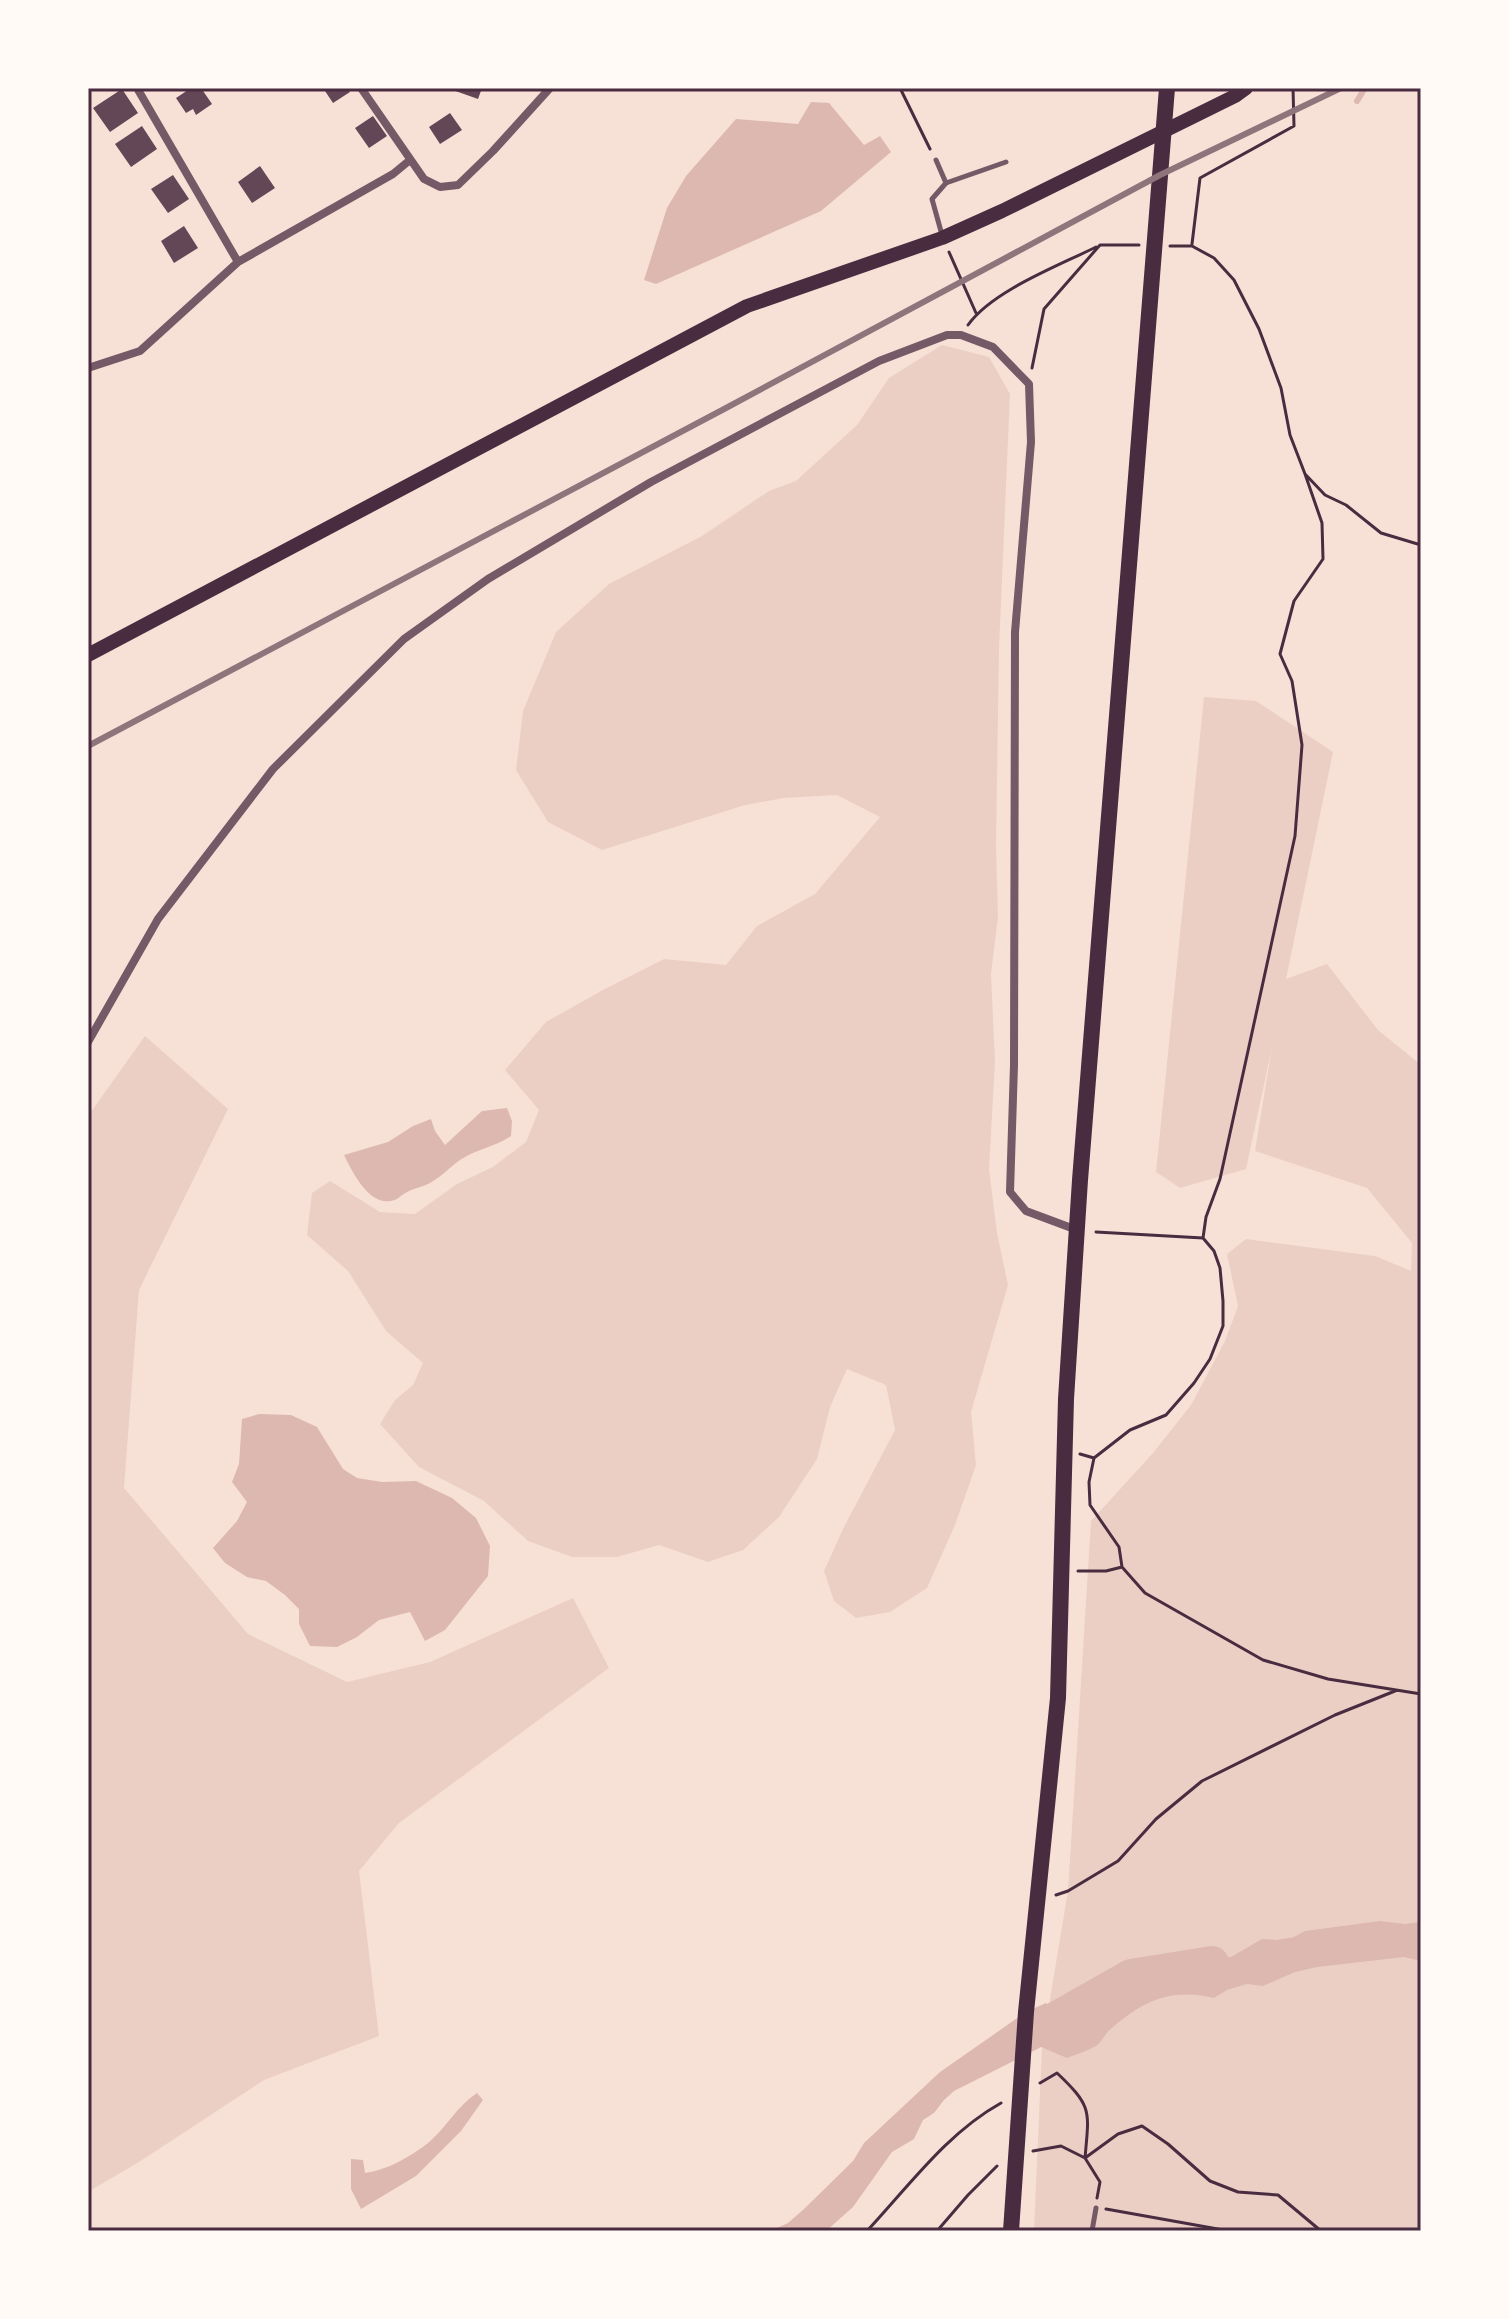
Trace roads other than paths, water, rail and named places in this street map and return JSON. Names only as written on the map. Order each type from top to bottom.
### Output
[{"type":"main road","points":[[1011,2230],[1026,2012],[1058,1698],[1066,1399],[1167,88]]},
{"type":"main road","points":[[88,655],[747,306],[942,238],[1246,88]]},
{"type":"street","points":[[137,88],[238,262]]},
{"type":"street","points":[[361,88],[424,179],[440,187],[458,185],[550,88]]},
{"type":"street","points":[[88,368],[140,351],[238,262],[393,174],[410,160]]},
{"type":"street","points":[[88,1042],[158,919],[253,793],[273,769],[404,639],[488,579],[651,482],[879,361],[947,335],[961,335],[993,347],[1029,384],[1031,442],[1015,632],[1014,1049],[1010,1192],[1026,1211],[1078,1231]]},
{"type":"lane","points":[[936,160],[946,183]]},
{"type":"lane","points":[[942,238],[932,199],[946,183],[1006,162]]},
{"type":"lane","points":[[1092,2231],[1096,2208]]},
{"type":"waterway","points":[[1357,101],[1365,88]]},
{"type":"waterway","points":[[1025,2036],[1131,1976],[1212,1963]]},
{"type":"railway","points":[[88,746],[1160,175],[1341,88]]}]
